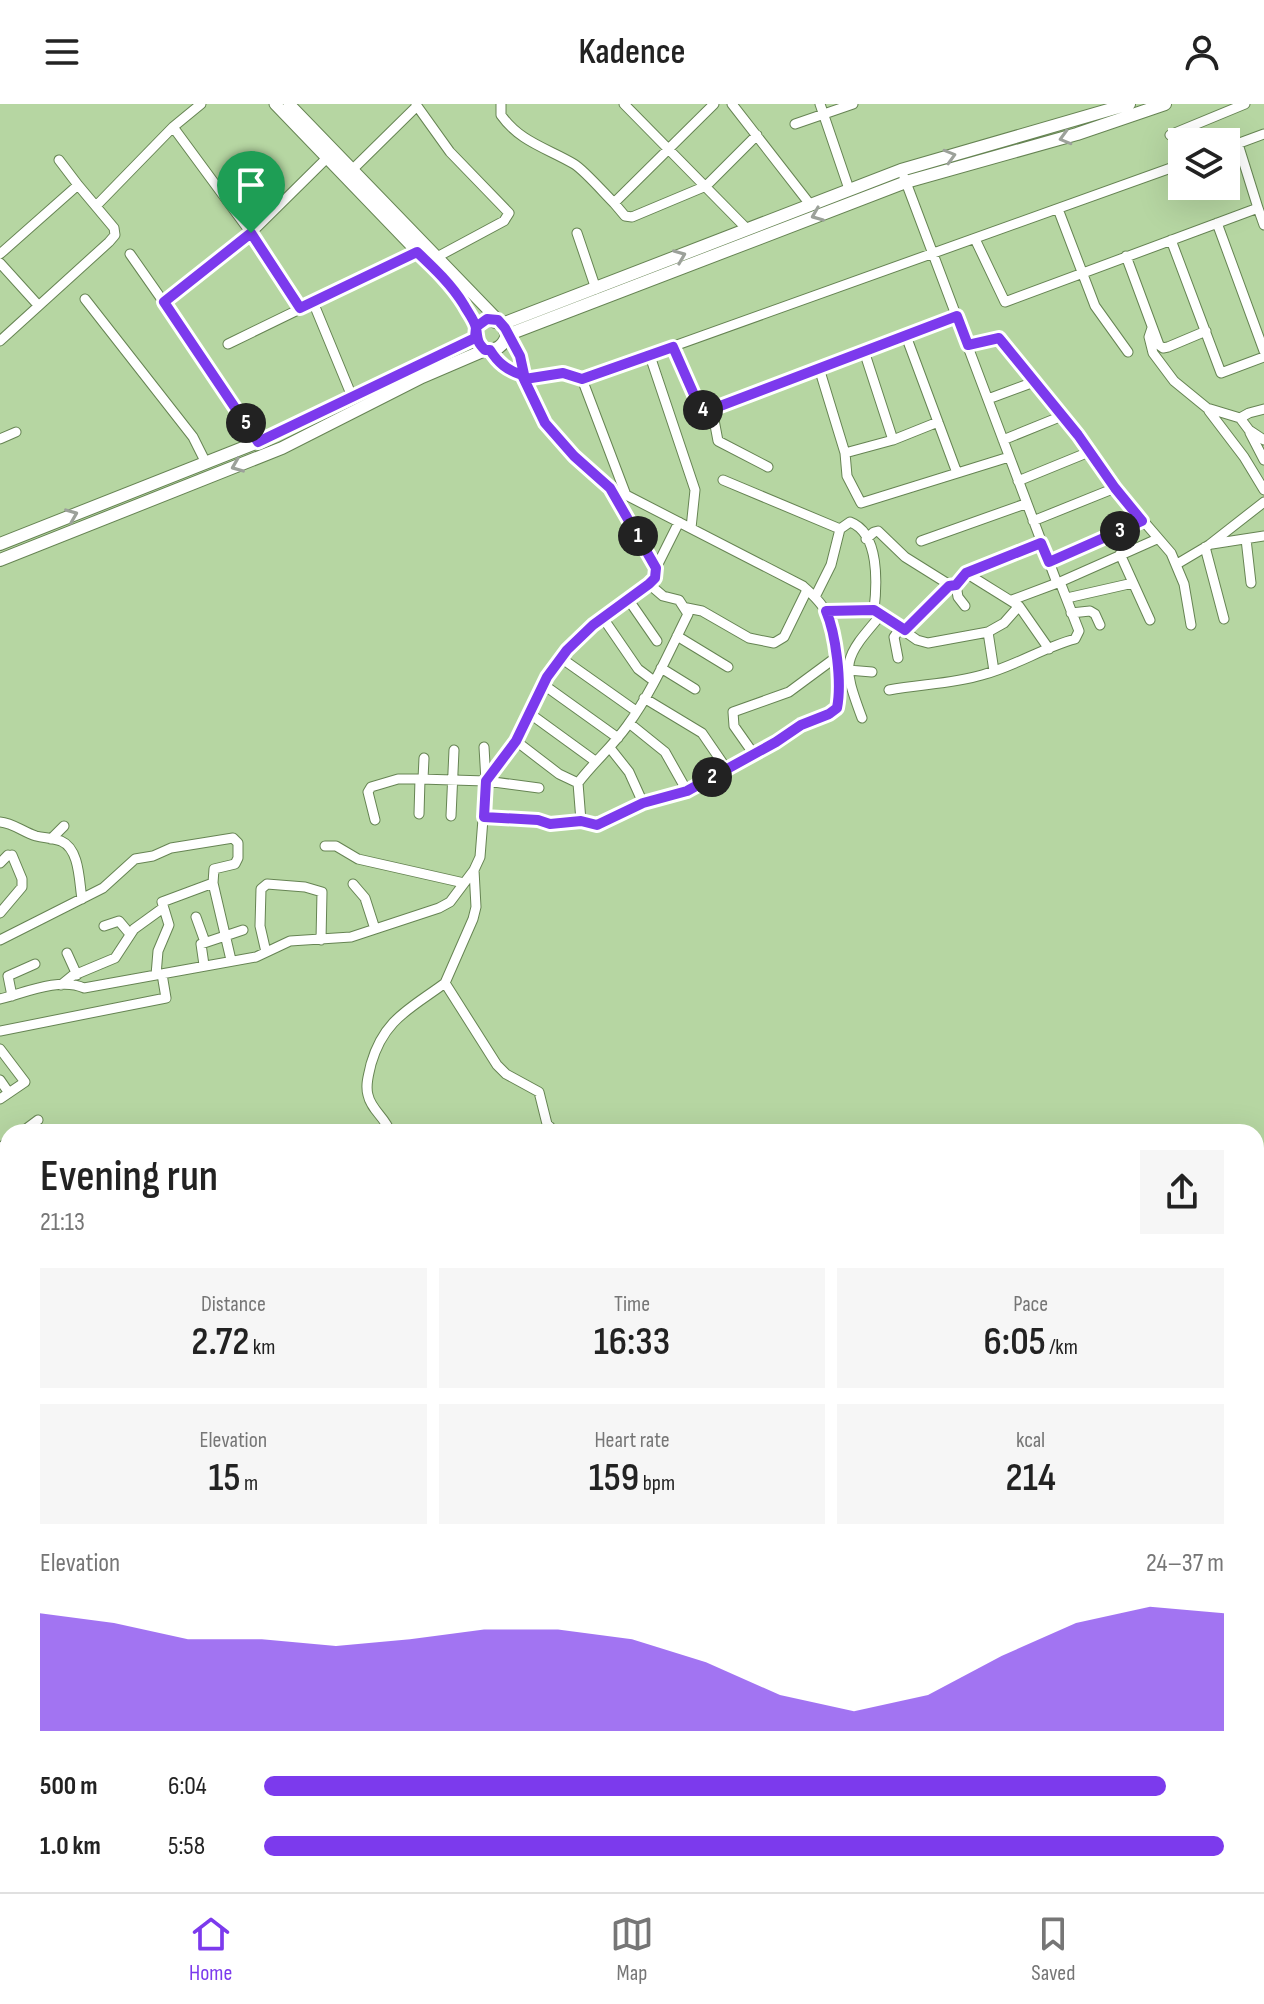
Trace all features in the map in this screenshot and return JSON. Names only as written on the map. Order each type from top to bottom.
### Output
[{"type":"main road","points":[[0,544],[258,442],[353,399],[476,333],[487,319],[502,326],[903,176],[1129,104]]},
{"type":"main road","points":[[502,326],[849,189],[1077,134],[1165,104]]},
{"type":"main road","points":[[0,560],[282,448],[422,377],[500,347],[502,326]]},
{"type":"main road","points":[[476,333],[487,350]]},
{"type":"street","points":[[96,206],[173,127],[201,104]]},
{"type":"street","points":[[275,104],[330,155],[352,170],[502,326],[520,356],[524,377],[545,423],[574,456],[610,488],[811,593],[826,611],[832,626],[837,708],[687,791],[643,803],[597,825],[581,821],[550,824],[538,820],[484,817]]},
{"type":"street","points":[[289,104],[330,155],[455,291],[476,333]]},
{"type":"street","points":[[501,104],[501,115],[520,134],[548,153],[575,164],[629,218],[706,186],[757,135]]},
{"type":"street","points":[[614,203],[714,104]]},
{"type":"street","points":[[732,104],[809,203]]},
{"type":"street","points":[[795,124],[822,109],[853,104]]},
{"type":"street","points":[[1187,128],[1245,104]]},
{"type":"street","points":[[352,170],[416,105],[450,152],[509,213],[504,221],[437,257]]},
{"type":"street","points":[[631,106],[747,229]]},
{"type":"street","points":[[822,109],[849,189]]},
{"type":"street","points":[[173,127],[251,233],[300,308]]},
{"type":"street","points":[[1240,143],[1264,134]]},
{"type":"street","points":[[1240,150],[1264,225]]},
{"type":"street","points":[[164,302],[251,233],[330,155]]},
{"type":"street","points":[[0,341],[115,235],[114,228],[59,160]]},
{"type":"street","points":[[487,350],[497,361],[524,377],[563,373],[582,379],[1168,169]]},
{"type":"street","points":[[889,690],[981,676],[1038,655],[1079,635],[1067,598],[1025,504],[903,176]]},
{"type":"street","points":[[0,254],[78,185]]},
{"type":"street","points":[[975,239],[1005,302],[1258,208]]},
{"type":"street","points":[[1058,209],[1099,314],[1128,352]]},
{"type":"street","points":[[1217,223],[1264,351]]},
{"type":"street","points":[[577,233],[596,289]]},
{"type":"street","points":[[1171,240],[1221,373],[1264,357]]},
{"type":"street","points":[[228,344],[417,252]]},
{"type":"street","points":[[130,254],[258,442]]},
{"type":"street","points":[[1126,256],[1152,328],[1163,348],[1206,331]]},
{"type":"street","points":[[0,263],[38,305]]},
{"type":"street","points":[[85,299],[193,437],[206,463]]},
{"type":"street","points":[[313,302],[353,399]]},
{"type":"street","points":[[660,352],[702,410],[712,409],[957,316]]},
{"type":"street","points":[[1152,328],[1150,345],[1164,371],[1207,408],[1244,457],[1264,490]]},
{"type":"street","points":[[906,336],[957,473]]},
{"type":"street","points":[[968,345],[999,338],[1062,416],[1177,564],[1191,625]]},
{"type":"street","points":[[864,351],[893,440]]},
{"type":"street","points":[[660,352],[695,490],[691,528]]},
{"type":"street","points":[[819,368],[845,453],[847,476],[861,503],[1009,457]]},
{"type":"street","points":[[582,379],[626,495]]},
{"type":"street","points":[[988,399],[1034,382]]},
{"type":"street","points":[[1207,408],[1240,418],[1264,460]]},
{"type":"street","points":[[712,409],[718,441],[768,467]]},
{"type":"street","points":[[1240,418],[1264,409]]},
{"type":"street","points":[[1003,440],[1062,416]]},
{"type":"street","points":[[845,453],[893,440],[938,422]]},
{"type":"street","points":[[1249,430],[1264,440]]},
{"type":"street","points":[[0,439],[16,432]]},
{"type":"street","points":[[1018,481],[1089,452]]},
{"type":"street","points":[[723,480],[840,529]]},
{"type":"street","points":[[610,488],[656,568]]},
{"type":"street","points":[[1033,521],[1115,488]]},
{"type":"street","points":[[626,516],[636,501]]},
{"type":"street","points":[[1177,564],[1207,546],[1264,502]]},
{"type":"street","points":[[921,541],[1025,504]]},
{"type":"street","points":[[1049,562],[1142,521]]},
{"type":"street","points":[[486,781],[516,741],[561,658],[603,618],[655,578],[656,568],[679,522]]},
{"type":"street","points":[[649,584],[663,596],[702,611],[749,638],[774,643],[784,637],[831,565],[840,529],[847,523],[853,523],[863,531],[877,567],[878,612],[851,651],[848,670],[862,718]]},
{"type":"street","points":[[866,539],[878,531],[905,557],[952,585],[965,606]]},
{"type":"street","points":[[1207,546],[1264,536]]},
{"type":"street","points":[[826,611],[878,612],[922,643],[988,632],[1004,623],[1015,603],[1157,539]]},
{"type":"street","points":[[1246,539],[1251,583]]},
{"type":"street","points":[[898,658],[894,637],[966,573],[1041,543]]},
{"type":"street","points":[[1207,546],[1224,619]]},
{"type":"street","points":[[1120,554],[1150,620]]},
{"type":"street","points":[[966,573],[1015,603],[1049,649]]},
{"type":"street","points":[[1067,598],[1133,583]]},
{"type":"street","points":[[628,599],[657,641]]},
{"type":"street","points":[[581,821],[578,783],[610,748],[629,723],[632,708],[644,698],[649,678],[661,668],[688,614],[683,605]]},
{"type":"street","points":[[1071,613],[1090,611],[1100,625]]},
{"type":"street","points":[[603,618],[649,678]]},
{"type":"street","points":[[988,632],[994,671]]},
{"type":"street","points":[[677,636],[728,667]]},
{"type":"street","points":[[561,658],[632,708]]},
{"type":"street","points":[[753,753],[734,726],[733,712],[789,692],[835,658]]},
{"type":"street","points":[[661,668],[695,689]]},
{"type":"street","points":[[848,670],[872,672]]},
{"type":"street","points":[[544,685],[616,737]]},
{"type":"street","points":[[644,698],[702,733],[726,768]]},
{"type":"street","points":[[529,713],[595,761]]},
{"type":"street","points":[[629,723],[665,752],[687,791]]},
{"type":"street","points":[[516,741],[559,774],[578,783]]},
{"type":"street","points":[[61,985],[84,988],[256,957],[290,941],[351,937],[439,908],[455,897],[480,857],[486,781],[484,747]]},
{"type":"street","points":[[610,748],[629,772],[643,803]]},
{"type":"street","points":[[451,816],[454,750]]},
{"type":"street","points":[[419,814],[424,758]]},
{"type":"street","points":[[375,820],[368,792],[371,787],[398,779],[452,778],[539,788]]},
{"type":"street","points":[[0,822],[33,835],[64,842],[73,853],[82,899]]},
{"type":"street","points":[[51,839],[64,826]]},
{"type":"street","points":[[0,940],[103,888],[135,859],[171,848],[233,838],[238,843],[237,862],[214,869],[213,883],[231,960]]},
{"type":"street","points":[[325,846],[336,846],[358,859],[464,883]]},
{"type":"street","points":[[0,913],[22,887],[22,879],[7,858]]},
{"type":"street","points":[[387,1124],[373,1108],[366,1087],[377,1045],[394,1021],[445,983],[473,919],[476,907],[474,870]]},
{"type":"street","points":[[0,1031],[166,998],[159,974],[158,951],[169,925],[162,902],[213,883]]},
{"type":"street","points":[[266,952],[260,923],[261,889],[267,884],[305,887],[322,892],[321,940]]},
{"type":"street","points":[[353,884],[365,898],[375,929]]},
{"type":"street","points":[[0,999],[61,985],[115,958],[130,934],[163,908]]},
{"type":"street","points":[[196,917],[205,942]]},
{"type":"street","points":[[104,926],[119,921],[130,934]]},
{"type":"street","points":[[204,965],[200,947],[205,942],[243,930]]},
{"type":"street","points":[[67,953],[77,975]]},
{"type":"street","points":[[12,996],[4,980],[10,973],[35,964]]},
{"type":"street","points":[[445,983],[497,1065],[506,1074],[539,1092],[547,1124]]},
{"type":"street","points":[[0,1049],[25,1082],[5,1096],[0,1080]]},
{"type":"street","points":[[33,1124],[38,1120]]},
{"type":"route","points":[[251,233],[164,302],[258,442],[475,338],[476,333],[476,327],[487,319],[498,320],[505,328],[520,356],[525,379],[563,373],[582,379],[673,347],[699,406],[707,411],[957,316],[968,345],[999,338],[1078,435],[1142,521],[1049,562],[1041,543],[966,573],[905,630],[874,610],[826,611],[832,626],[837,708],[801,725],[687,791],[643,803],[597,825],[581,821],[550,824],[538,820],[484,817],[486,781],[516,741],[547,677],[567,650],[593,625],[655,578],[656,568],[610,488],[574,456],[545,423],[522,375],[497,361],[490,350],[485,350],[478,342],[475,338],[476,327],[455,291],[417,252],[300,308],[251,233]]}]
